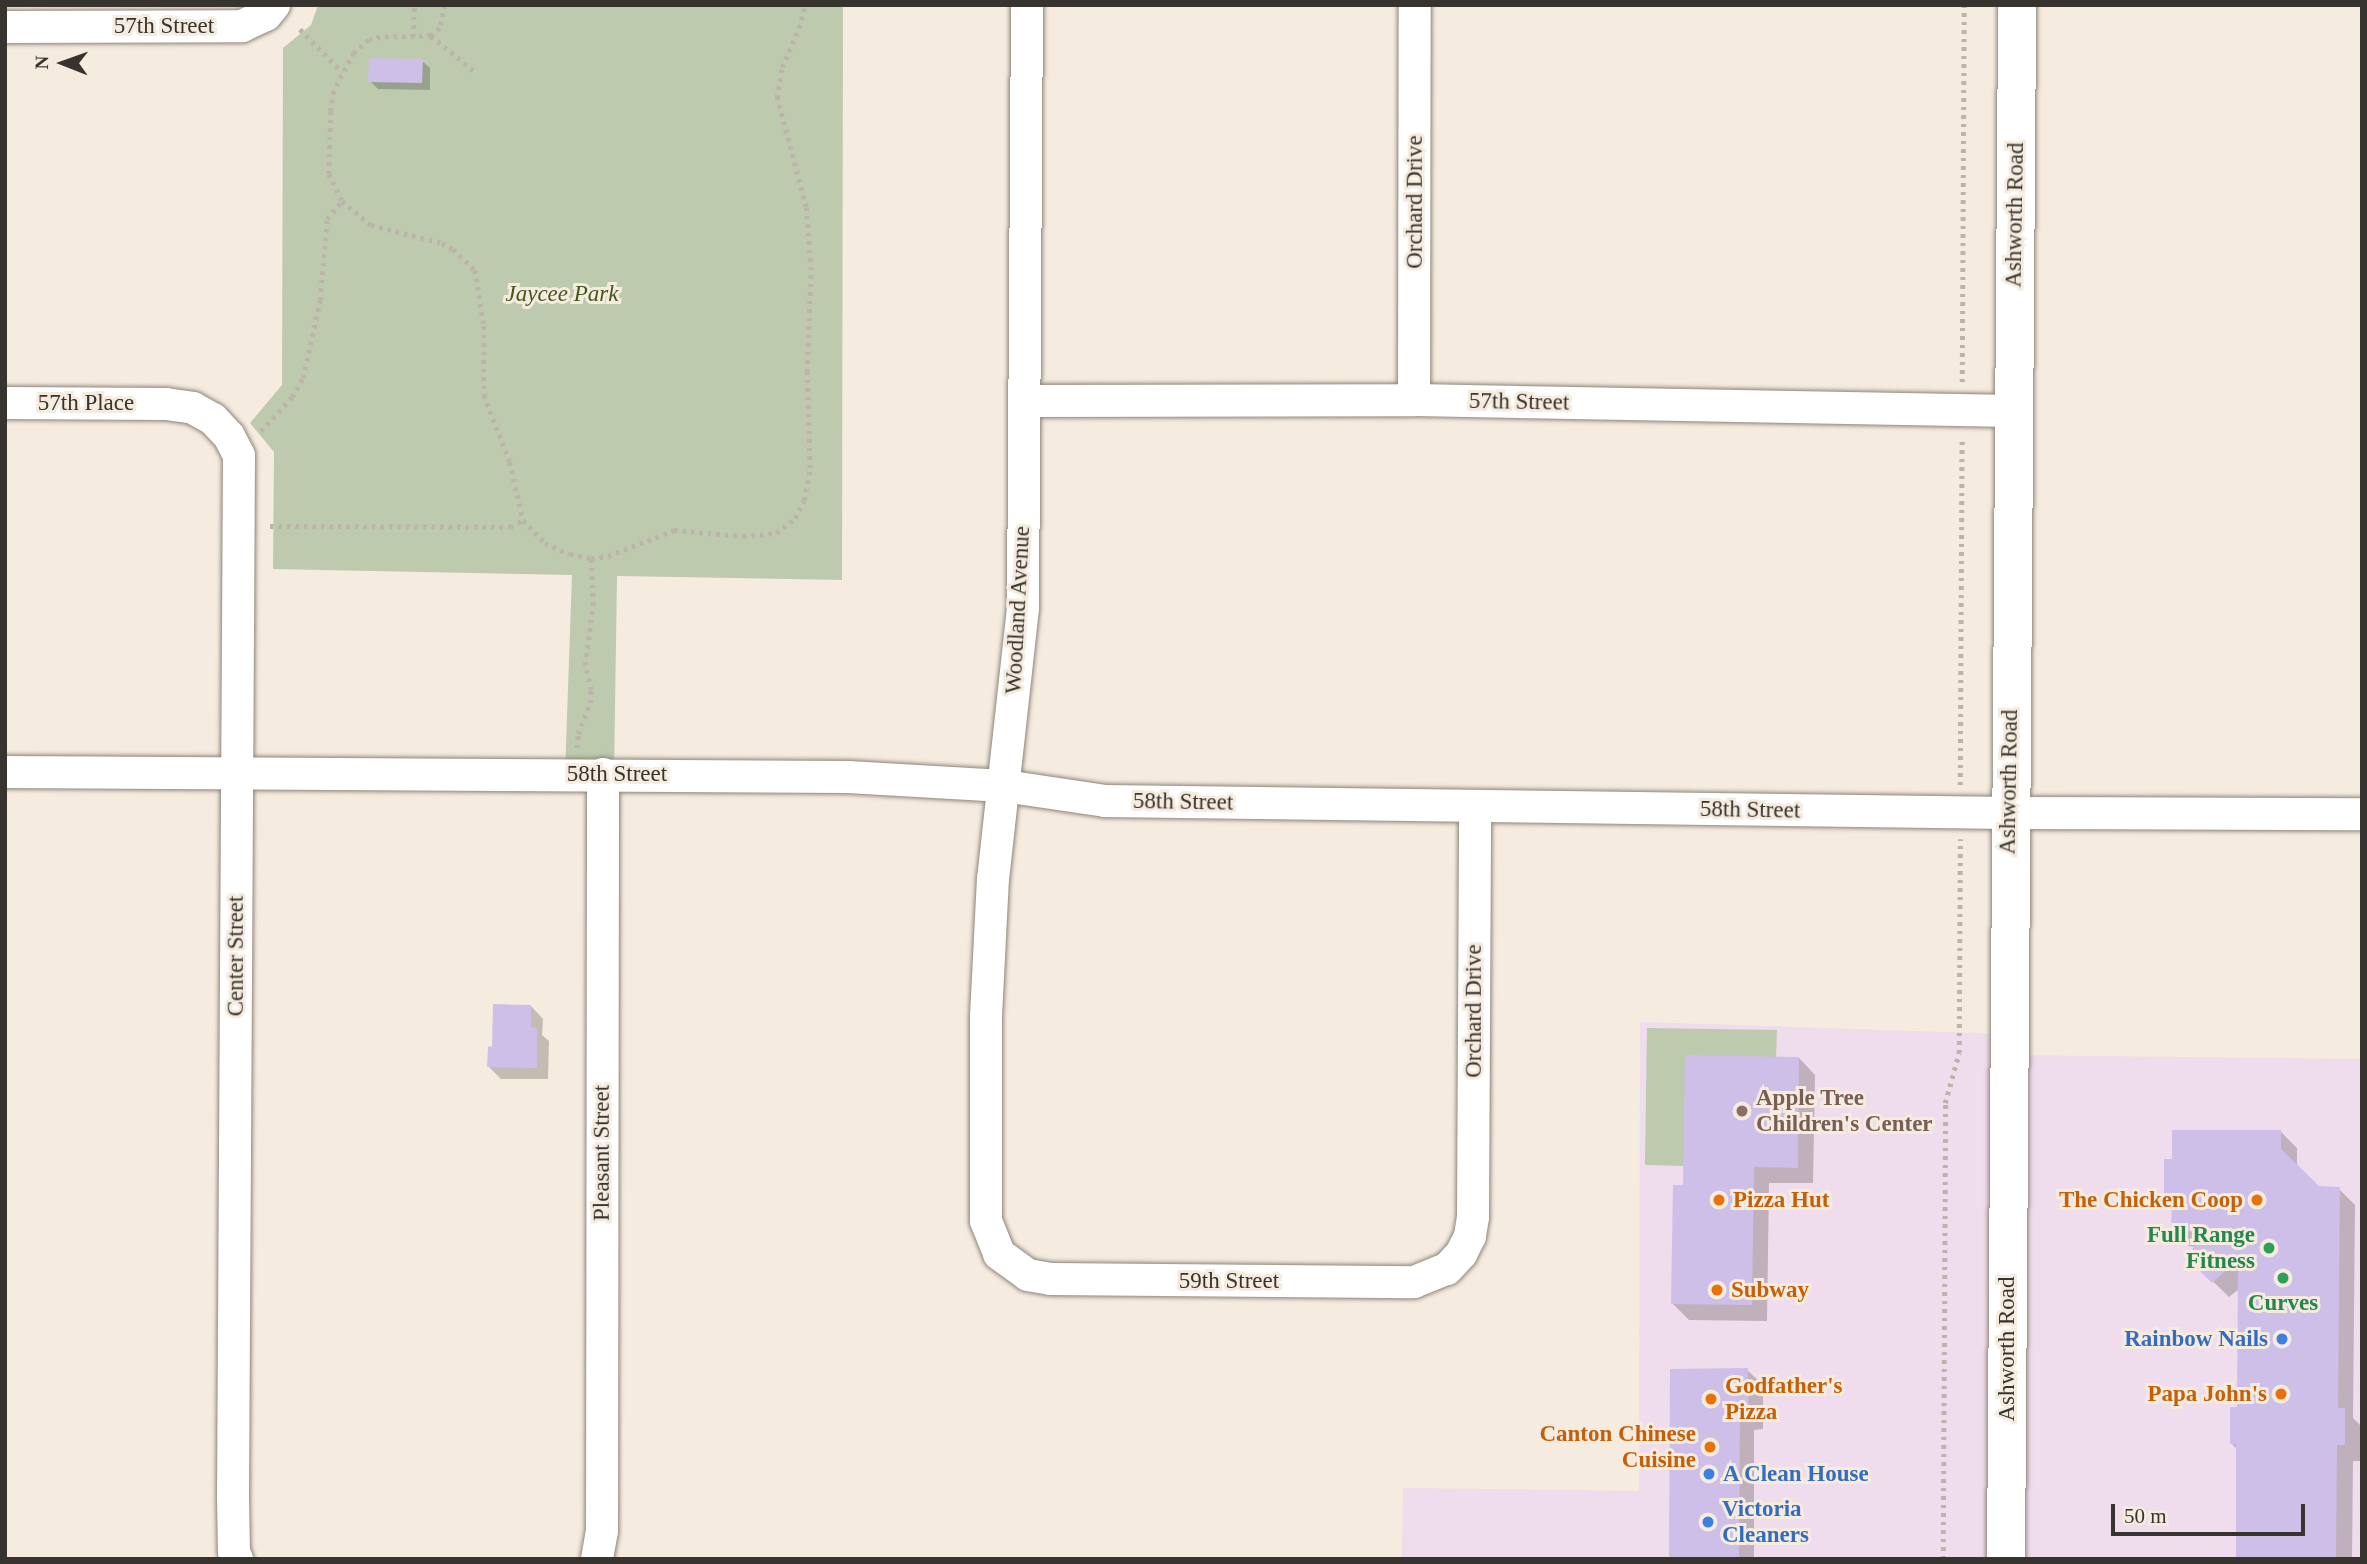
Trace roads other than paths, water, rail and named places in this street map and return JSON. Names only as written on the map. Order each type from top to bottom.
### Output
[{"type":"main road","name":"Ashworth Road","points":[[2006,1559],[2009,814],[2017,5]]},
{"type":"street","name":"57th Street","points":[[5,27],[242,26],[266,15],[274,5]]},
{"type":"street","name":"Woodland Avenue","points":[[986,1213],[987,960],[1023,608],[1027,5]]},
{"type":"street","name":"Orchard Drive","points":[[1414,400],[1415,5]]},
{"type":"street","name":"57th Street","points":[[1024,401],[1414,400],[2013,411]]},
{"type":"street","name":"57th Place","points":[[5,403],[166,404]]},
{"type":"street","name":"Center Street","points":[[166,404],[193,408],[213,419],[229,436],[239,456],[236,1555]]},
{"type":"street","name":"58th Street","points":[[5,772],[848,777],[1004,786],[1105,801],[2009,814],[2362,814]]},
{"type":"street","name":"Pleasant Street","points":[[589,774],[599,1545]]},
{"type":"street","name":"Orchard Drive","points":[[1472,1217],[1475,806]]},
{"type":"street","name":"59th Street","points":[[986,1213],[990,1237],[999,1254],[1028,1275],[1051,1279],[1393,1282],[1429,1279],[1447,1269],[1461,1254],[1470,1236],[1472,1217]]},
{"type":"place","name":"Apple Tree Children's Center","points":[[1742,1111]]},
{"type":"place","name":"Pizza Hut","points":[[1719,1200]]},
{"type":"place","name":"The Chicken Coop","points":[[2257,1200]]},
{"type":"place","name":"Full Range Fitness","points":[[2269,1248]]},
{"type":"place","name":"Curves","points":[[2283,1278]]},
{"type":"place","name":"Subway","points":[[1717,1290]]},
{"type":"place","name":"Rainbow Nails","points":[[2282,1339]]},
{"type":"place","name":"Papa John's","points":[[2281,1394]]},
{"type":"place","name":"Godfather's Pizza","points":[[1711,1399]]},
{"type":"place","name":"Canton Chinese Cuisine","points":[[1710,1447]]},
{"type":"place","name":"A Clean House","points":[[1709,1474]]},
{"type":"place","name":"Victoria Cleaners","points":[[1708,1522]]},
{"type":"park label","name":"Jaycee Park","points":[[562,294]]}]
